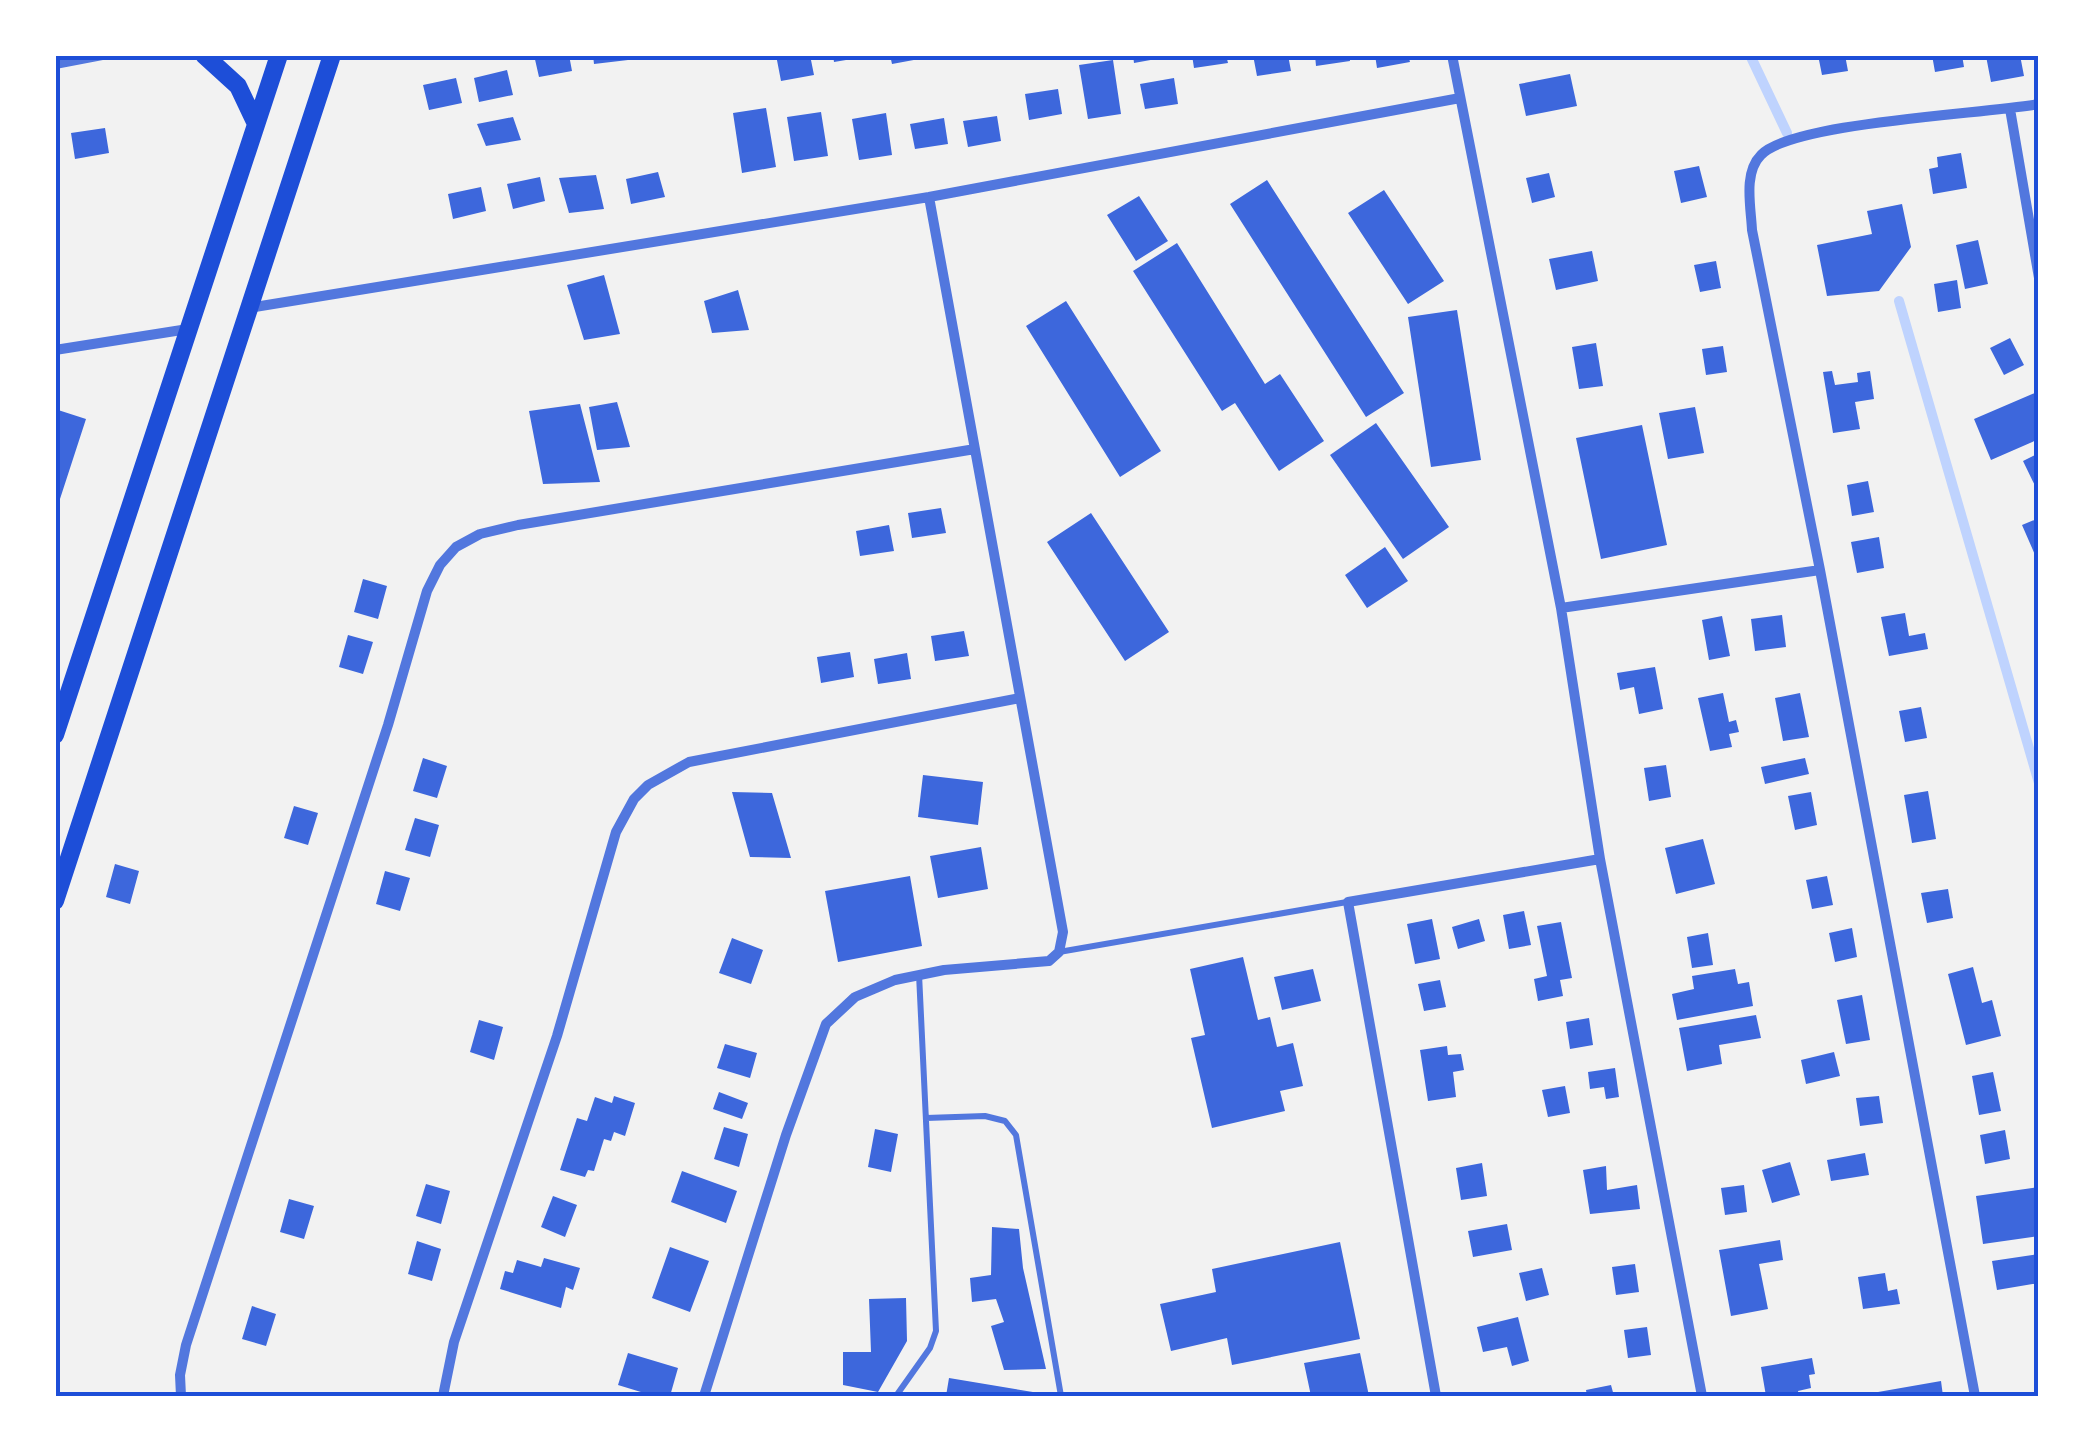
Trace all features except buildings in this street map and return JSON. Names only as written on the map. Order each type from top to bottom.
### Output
[{"type":"main road","points":[[204,55],[238,86],[256,124]]},
{"type":"main road","points":[[55,736],[279,55]]},
{"type":"main road","points":[[55,901],[332,55]]},
{"type":"street","points":[[55,64],[102,55]]},
{"type":"street","points":[[1452,55],[1561,608],[1600,860],[1702,1396]]},
{"type":"street","points":[[248,308],[929,197],[1460,98]]},
{"type":"street","points":[[1975,1396],[1752,230],[1750,184],[1754,165],[1763,152],[1826,129],[2039,104]]},
{"type":"street","points":[[2010,110],[2039,278]]},
{"type":"street","points":[[704,1396],[786,1135],[826,1024],[854,997],[895,980],[918,974],[1049,961],[1059,952],[1062,932],[929,197]]},
{"type":"street","points":[[55,350],[188,329]]},
{"type":"street","points":[[181,1396],[180,1375],[186,1344],[388,725],[427,591],[440,565],[456,546],[480,534],[518,525],[975,450]]},
{"type":"street","points":[[1561,608],[1820,570]]},
{"type":"street","points":[[443,1396],[454,1342],[557,1036],[616,832],[634,799],[648,785],[689,762],[1020,698]]},
{"type":"street","points":[[1436,1396],[1348,902],[1600,860]]},
{"type":"lane","points":[[1059,952],[1348,902]]},
{"type":"lane","points":[[896,1396],[930,1348],[936,1331],[918,974]]},
{"type":"lane","points":[[926,1118],[985,1116],[1005,1121],[1016,1135],[1061,1396]]},
{"type":"waterway","points":[[1750,55],[1787,133]]},
{"type":"waterway","points":[[1899,301],[2039,783]]}]
